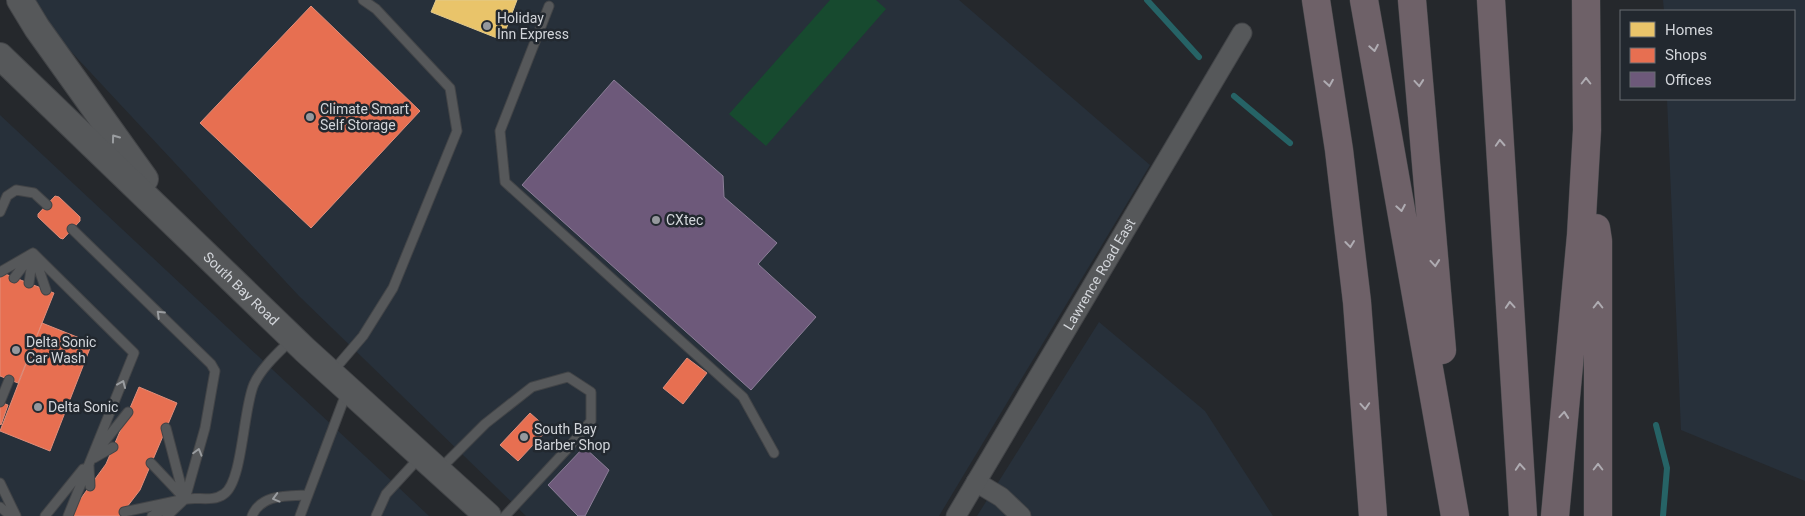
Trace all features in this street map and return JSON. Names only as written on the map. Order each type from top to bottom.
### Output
[{"type":"highway","points":[[1316,0],[1339,150],[1357,302],[1373,516]]},
{"type":"highway","points":[[1364,0],[1456,516]]},
{"type":"highway","points":[[1412,0],[1456,516]]},
{"type":"highway","points":[[1491,0],[1523,516]]},
{"type":"highway","points":[[1555,516],[1581,235],[1587,130],[1586,0]]},
{"type":"highway","points":[[1587,130],[1598,241],[1598,516]]},
{"type":"main road","points":[[20,0],[36,28],[184,235]]},
{"type":"main road","name":"South Bay Road","points":[[0,56],[293,338],[488,516]]},
{"type":"street","name":"Lawrence Road East","points":[[956,516],[1242,33]]},
{"type":"street","points":[[976,482],[1001,497],[1021,516]]},
{"type":"lane","points":[[300,516],[308,495],[339,381],[363,336],[393,288],[456,131],[450,88],[376,9],[363,0]]},
{"type":"lane","points":[[549,6],[500,131],[505,182],[743,397],[774,452]]},
{"type":"lane","points":[[0,212],[7,196],[16,190],[34,193],[47,205]]},
{"type":"lane","points":[[72,229],[215,371],[205,428],[185,499],[167,516]]},
{"type":"lane","points":[[0,272],[33,253]]},
{"type":"lane","points":[[14,278],[33,253]]},
{"type":"lane","points":[[29,283],[33,253]]},
{"type":"lane","points":[[33,253],[46,290]]},
{"type":"lane","points":[[33,253],[134,353],[68,516]]},
{"type":"lane","points":[[124,512],[185,499],[214,498],[223,495],[229,490],[233,482],[241,449],[254,383],[266,366],[293,338]]},
{"type":"lane","points":[[380,514],[386,494],[485,424],[532,387],[568,377],[591,392],[591,421],[505,516]]},
{"type":"lane","points":[[0,402],[10,380]]},
{"type":"lane","points":[[44,516],[128,412]]},
{"type":"lane","points":[[166,428],[185,499]]},
{"type":"lane","points":[[89,461],[113,447]]},
{"type":"lane","points":[[89,461],[90,486]]},
{"type":"lane","points":[[151,463],[185,499]]},
{"type":"lane","points":[[0,483],[16,516]]},
{"type":"lane","points":[[252,516],[254,510],[263,502],[282,496],[308,495]]},
{"type":"lane","points":[[152,516],[185,499]]},
{"type":"lane","points":[[0,507],[11,516]]},
{"type":"shaded area","points":[[34,0],[959,0],[1150,165],[939,516],[526,516],[299,296],[64,44]]},
{"type":"shaded area","points":[[1663,0],[1805,0],[1805,481],[1681,430],[1667,100],[1795,100],[1795,10],[1664,10]]},
{"type":"shaded area","points":[[0,115],[366,457],[429,516],[0,516]]},
{"type":"shaded area","points":[[1099,322],[1205,411],[1273,516],[977,516]]},
{"type":"green space","points":[[830,0],[876,0],[886,9],[766,146],[729,114]]},
{"type":"building: Homes","name":"Holiday Inn Express","points":[[436,0],[517,0],[502,40],[431,12]]},
{"type":"building: Shops","name":"Climate Smart Self Storage","points":[[311,6],[420,111],[311,228],[200,123]]},
{"type":"building: Shops","points":[[55,196],[59,197],[80,217],[80,221],[63,239],[38,217],[38,214]]},
{"type":"building: Shops","name":"Delta Sonic Car Wash","points":[[0,272],[54,293],[18,383],[0,376]]},
{"type":"building: Shops","name":"Delta Sonic","points":[[42,323],[92,343],[50,451],[0,431]]},
{"type":"building: Shops","points":[[687,358],[707,373],[683,404],[663,388]]},
{"type":"building: Shops","points":[[139,387],[177,403],[140,490],[120,516],[68,516],[106,464]]},
{"type":"building: Shops","points":[[0,402],[8,405],[1,425],[0,424]]},
{"type":"building: Shops","name":"South Bay Barber Shop","points":[[530,413],[548,429],[518,461],[500,445]]},
{"type":"building: Offices","name":"CXtec","points":[[614,80],[723,176],[724,197],[777,243],[758,264],[816,317],[751,390],[522,185]]},
{"type":"building: Offices","points":[[584,447],[609,470],[585,516],[578,516],[548,485]]},
{"type":"waterway","points":[[1147,0],[1199,57]]},
{"type":"waterway","points":[[1234,96],[1290,143]]},
{"type":"waterway","points":[[1656,425],[1667,468],[1663,516]]},
{"type":"place","name":"Holiday Inn Express","points":[[487,26]]},
{"type":"place","name":"Climate Smart Self Storage","points":[[310,117]]},
{"type":"place","name":"CXtec","points":[[656,220]]},
{"type":"place","name":"Delta Sonic Car Wash","points":[[16,350]]},
{"type":"place","name":"Delta Sonic","points":[[38,407]]},
{"type":"place","name":"South Bay Barber Shop","points":[[524,437]]}]
